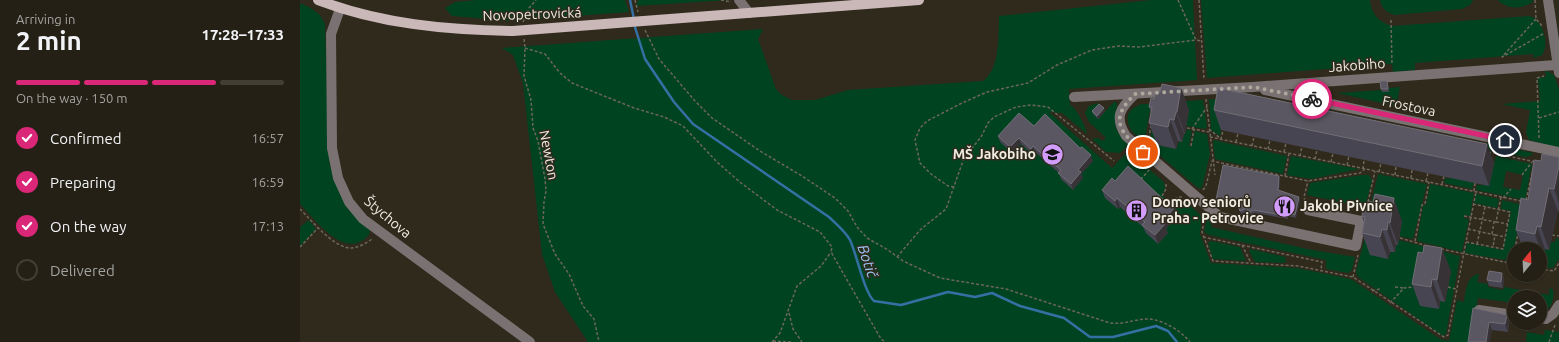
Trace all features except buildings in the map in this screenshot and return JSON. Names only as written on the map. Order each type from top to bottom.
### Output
[{"type":"main road","name":"Novopetrovická","points":[[318,0],[340,9],[389,20],[445,29],[522,30],[919,0]]},
{"type":"street","points":[[739,0],[749,13]]},
{"type":"street","points":[[1548,0],[1558,70]]},
{"type":"street","name":"Štychova","points":[[340,9],[331,34],[332,148],[338,178],[349,202],[363,219],[530,342]]},
{"type":"street","name":"Jakobiho","points":[[1074,97],[1558,70]]},
{"type":"street","name":"Frostova","points":[[1254,87],[1559,152]]},
{"type":"street","points":[[1135,94],[1125,104],[1120,115],[1121,128],[1126,136],[1220,217],[1356,246],[1361,221],[1308,210]]},
{"type":"street","points":[[1547,318],[1553,314],[1559,305]]},
{"type":"street","points":[[1479,310],[1507,314]]},
{"type":"path","points":[[522,30],[523,20],[529,8],[536,0]]},
{"type":"path","points":[[1178,0],[1196,40]]},
{"type":"path","points":[[1198,0],[1201,33]]},
{"type":"path","points":[[1535,0],[1536,19],[1542,26],[1545,34],[1502,57],[1536,19]]},
{"type":"path","points":[[1391,20],[1392,64]]},
{"type":"path","name":"Newton","points":[[522,30],[526,48],[524,76],[531,100],[533,128],[538,141],[545,179],[546,191],[543,224],[555,254],[569,274],[583,306],[594,319],[599,342]]},
{"type":"path","points":[[648,38],[659,59],[695,101],[712,118],[760,151],[835,198],[848,211],[857,227],[867,238],[897,257],[940,278],[1006,289],[1110,323],[1120,324],[1150,319],[1168,325],[1184,334],[1190,342]]},
{"type":"path","points":[[954,187],[948,186],[920,163],[915,140],[920,128],[927,121],[987,92],[1028,83],[1058,65],[1092,50],[1118,46],[1139,47],[1196,40],[1202,41]]},
{"type":"path","points":[[526,48],[545,54],[560,73],[572,83],[634,108],[664,117],[683,126],[717,162],[741,183],[777,210],[820,232],[832,247],[831,252],[821,266],[797,286],[793,293],[780,333],[772,341]]},
{"type":"path","points":[[1210,137],[1525,202],[1538,147],[1538,78],[1544,77],[1544,73]]},
{"type":"path","points":[[897,257],[920,230],[946,209],[964,158],[981,137],[988,123],[994,117],[1016,107],[1031,105],[1048,107],[1114,161]]},
{"type":"path","points":[[1191,146],[1193,129],[1207,107]]},
{"type":"path","points":[[1539,118],[1559,112]]},
{"type":"path","points":[[1148,139],[1152,120]]},
{"type":"path","points":[[1151,126],[1157,127]]},
{"type":"path","points":[[1187,128],[1209,131],[1221,139]]},
{"type":"path","points":[[1221,139],[1223,130]]},
{"type":"path","points":[[1209,131],[1215,175]]},
{"type":"path","points":[[1236,142],[1238,133]]},
{"type":"path","points":[[1252,146],[1254,137]]},
{"type":"path","points":[[1268,149],[1270,140]]},
{"type":"path","points":[[1143,142],[1148,147]]},
{"type":"path","points":[[1284,152],[1286,143]]},
{"type":"path","points":[[1300,156],[1302,146]]},
{"type":"path","points":[[1315,159],[1317,150]]},
{"type":"path","points":[[1486,152],[1541,163]]},
{"type":"path","points":[[1285,176],[1289,153]]},
{"type":"path","points":[[1331,162],[1333,153]]},
{"type":"path","points":[[1347,165],[1349,156]]},
{"type":"path","points":[[1212,161],[1308,181],[1360,173],[1364,169],[1364,160]]},
{"type":"path","points":[[1522,175],[1534,162]]},
{"type":"path","points":[[1379,172],[1381,163]]},
{"type":"path","points":[[1395,175],[1396,166]]},
{"type":"path","points":[[1137,178],[1142,178],[1151,168]]},
{"type":"path","points":[[1410,178],[1412,170]]},
{"type":"path","points":[[1426,182],[1428,173]]},
{"type":"path","points":[[1442,185],[1444,176]]},
{"type":"path","points":[[1162,196],[1166,189],[1166,181]]},
{"type":"path","points":[[1308,181],[1304,197],[1308,210]]},
{"type":"path","points":[[1414,242],[1422,205],[1425,204],[1429,182]]},
{"type":"path","points":[[1211,210],[1205,216],[1202,232],[1213,261],[1298,266],[1353,277],[1441,336],[1446,337],[1448,335],[1456,289],[1462,267],[1473,204],[1475,183]]},
{"type":"path","points":[[1492,234],[1502,197],[1511,188]]},
{"type":"path","points":[[1171,203],[1178,197],[1186,199]]},
{"type":"path","points":[[1466,242],[1502,249],[1508,224],[1510,212],[1473,204]]},
{"type":"path","points":[[1477,244],[1485,207]]},
{"type":"path","points":[[300,209],[318,228],[336,243],[349,248],[367,243],[381,232]]},
{"type":"path","points":[[1464,216],[1508,224]]},
{"type":"path","points":[[300,247],[318,228]]},
{"type":"path","points":[[1468,229],[1505,237]]},
{"type":"path","points":[[1516,242],[1519,229]]},
{"type":"path","points":[[1493,247],[1495,235]]},
{"type":"path","points":[[1552,235],[1559,236]]},
{"type":"path","points":[[1203,237],[1322,262],[1320,270]]},
{"type":"path","points":[[1400,238],[1430,246]]},
{"type":"path","points":[[1242,245],[1251,263]]},
{"type":"path","points":[[1437,248],[1463,255],[1507,263]]},
{"type":"path","points":[[831,252],[881,339],[885,342]]},
{"type":"path","points":[[1547,270],[1554,271],[1559,263]]},
{"type":"path","points":[[1395,287],[1417,287]]},
{"type":"path","points":[[1448,287],[1456,289]]},
{"type":"path","points":[[1390,303],[1404,288]]},
{"type":"path","points":[[1372,291],[1380,289]]},
{"type":"path","points":[[788,312],[793,328],[802,342]]},
{"type":"path","points":[[1549,342],[1555,327],[1553,314]]},
{"type":"path","points":[[772,341],[792,342]]},
{"type":"green space","points":[[476,0],[625,0],[629,12],[509,21],[452,16],[445,8],[455,2]]},
{"type":"green space","points":[[638,0],[729,0],[636,6]]},
{"type":"green space","points":[[1151,0],[1193,0],[1197,80],[1069,89],[1070,105],[1075,109],[1085,127],[1087,134],[1062,113],[1049,112],[1112,168],[1128,151],[1164,182],[1165,188],[1162,195],[1172,204],[1178,199],[1185,200],[1202,217],[1200,234],[1211,263],[1297,268],[1351,279],[1440,339],[1449,341],[1457,300],[1464,302],[1467,285],[1471,278],[1475,275],[1479,274],[1477,282],[1488,284],[1488,287],[1503,290],[1504,287],[1521,290],[1507,290],[1507,302],[1478,298],[1470,342],[588,342],[555,292],[542,254],[523,83],[513,55],[502,48],[763,29],[758,39],[776,89],[782,95],[792,100],[815,100],[848,90],[983,81],[993,68],[996,60],[999,16]],"holes":[[[1031,133],[1073,189],[1063,176],[1035,152],[1033,155],[1021,144]],[[1127,198],[1158,244],[1148,231],[1120,207]]]},
{"type":"green space","points":[[1201,0],[1370,0],[1376,17],[1392,26],[1530,16],[1535,18],[1542,27],[1545,45],[1542,55],[1534,58],[1533,54],[1415,63],[1415,70],[1393,72],[1392,64],[1207,78]]},
{"type":"green space","points":[[1380,0],[1473,0],[1470,5],[1462,9],[1394,15],[1385,10]]},
{"type":"green space","points":[[1498,0],[1532,0],[1533,2],[1524,6],[1510,7]]},
{"type":"green space","points":[[300,3],[321,16],[325,24],[329,161],[334,179],[370,231],[369,234],[360,242],[352,244],[343,242],[327,232],[300,204]]},
{"type":"green space","points":[[1545,70],[1554,75],[1559,89],[1559,148],[1529,140],[1526,133],[1530,110],[1502,104],[1540,101],[1538,78],[1546,77]]},
{"type":"green space","points":[[1329,86],[1328,100],[1303,93],[1306,88]]},
{"type":"green space","points":[[1400,87],[1396,106],[1337,93],[1382,90],[1389,91],[1389,88]]},
{"type":"green space","points":[[1209,99],[1227,100],[1220,136],[1211,130]]},
{"type":"green space","points":[[1203,100],[1207,127],[1205,129],[1186,126],[1157,103]]},
{"type":"green space","points":[[1114,102],[1117,103],[1116,126],[1119,133],[1128,145],[1120,153],[1106,152],[1092,139],[1098,138],[1102,141],[1106,138],[1089,122],[1085,113],[1089,106],[1098,103],[1099,118]]},
{"type":"green space","points":[[1141,104],[1151,104],[1145,139],[1136,136],[1128,122],[1129,113],[1133,108]]},
{"type":"green space","points":[[1152,128],[1158,145],[1176,149],[1187,129],[1192,131],[1189,146],[1191,146],[1195,131],[1207,134],[1210,154],[1202,188],[1198,188],[1158,154],[1150,142]]},
{"type":"green space","points":[[1213,140],[1287,156],[1283,174],[1215,159]]},
{"type":"green space","points":[[1486,143],[1533,153],[1530,156],[1525,157],[1485,149]]},
{"type":"green space","points":[[1291,156],[1359,169],[1311,179],[1287,175]]},
{"type":"green space","points":[[1496,156],[1532,164],[1525,200],[1476,190],[1477,185],[1489,185]],"holes":[[[1506,171],[1523,175],[1520,190],[1503,187]]]},
{"type":"green space","points":[[1378,174],[1427,184],[1413,239],[1398,236],[1401,218],[1383,214],[1364,232]]},
{"type":"green space","points":[[1369,175],[1372,180],[1365,207],[1307,195],[1310,183]]},
{"type":"green space","points":[[1450,177],[1474,182],[1472,189],[1444,183],[1445,178],[1449,179]]},
{"type":"green space","points":[[1430,184],[1474,193],[1470,216],[1464,215],[1464,218],[1469,219],[1462,252],[1417,241],[1423,205],[1426,205]]},
{"type":"green space","points":[[1476,194],[1499,199],[1497,208],[1474,203]]},
{"type":"green space","points":[[1502,200],[1523,205],[1515,242],[1507,242],[1507,260],[1465,253],[1467,243],[1503,250],[1511,211],[1501,209]]},
{"type":"green space","points":[[1207,219],[1212,221],[1211,227],[1307,249],[1355,257],[1352,270],[1348,273],[1326,269],[1326,260],[1209,235],[1204,232]]},
{"type":"green space","points":[[309,220],[316,229],[300,246],[300,227]]},
{"type":"green space","points":[[1365,237],[1388,259],[1399,240],[1460,256],[1446,334],[1443,336],[1358,277],[1356,272]],"holes":[[[1451,271],[1445,302],[1440,301],[1439,309],[1426,274]]]},
{"type":"green space","points":[[1556,238],[1559,239],[1559,259],[1553,268],[1547,268],[1547,250],[1549,250],[1551,242],[1555,242]]},
{"type":"green space","points":[[1211,241],[1240,247],[1246,261],[1213,259],[1208,243]]},
{"type":"green space","points":[[1250,249],[1285,257],[1286,261],[1284,263],[1255,262],[1249,251]]},
{"type":"green space","points":[[1550,287],[1553,290],[1553,298],[1547,311],[1547,295],[1549,295]]},
{"type":"green space","points":[[1545,330],[1559,332],[1559,342],[1526,342],[1527,332],[1544,335]]},
{"type":"waterway","name":"Botič","points":[[630,0],[634,19]]},
{"type":"waterway","name":"Botič","points":[[634,24],[645,59],[674,102],[693,124],[829,217],[846,234],[853,247],[867,290],[874,301],[901,305],[948,292],[975,297],[992,293],[1020,306],[1064,318],[1090,337],[1113,337],[1156,326],[1168,331],[1177,342]]},
{"type":"way so far","points":[[1143,152],[1126,136],[1119,123],[1122,108],[1135,94],[1254,87],[1312,99]]},
{"type":"place","name":"MŠ Jakobiho","points":[[1052,154]]},
{"type":"place","name":"Jakobi Pivnice","points":[[1284,206]]},
{"type":"place","name":"Domov seniorů Praha - Petrovice","points":[[1137,210]]},
{"type":"route","points":[[1312,99],[1505,140]]}]
